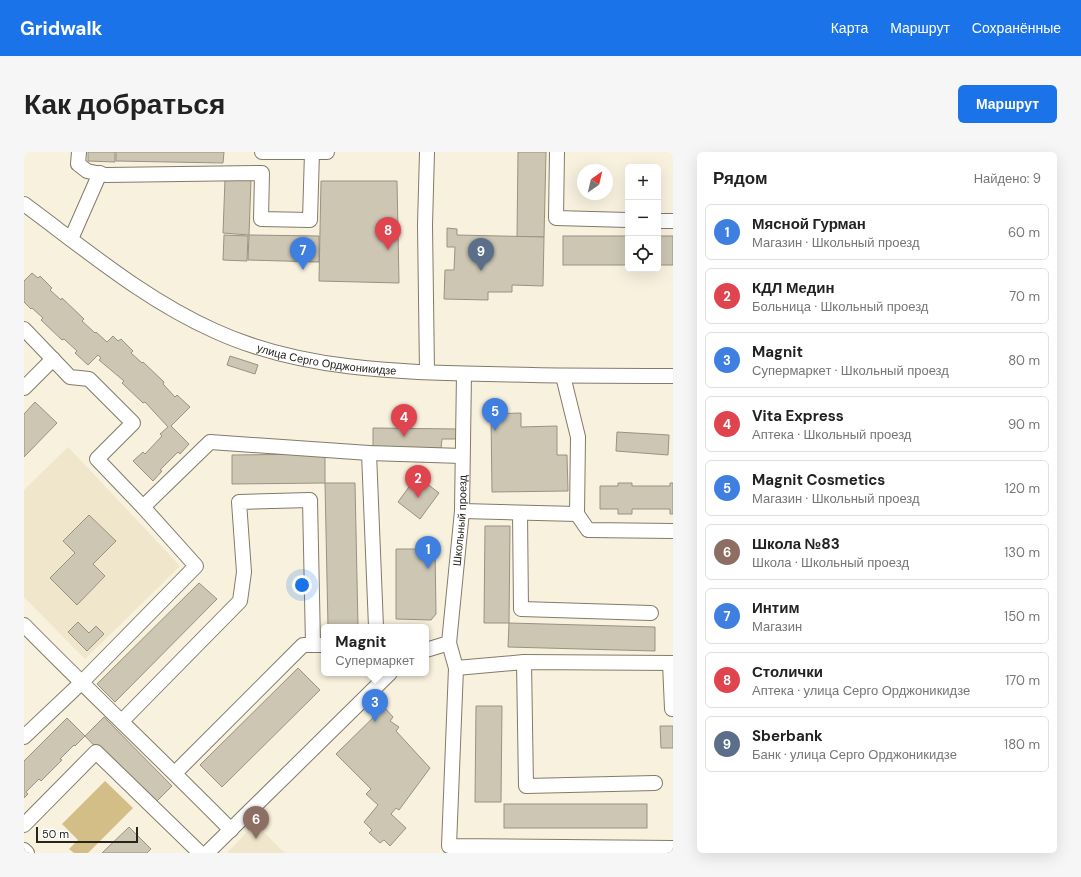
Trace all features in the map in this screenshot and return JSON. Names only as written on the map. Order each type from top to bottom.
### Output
[{"type":"street","points":[[79,152],[78,164],[87,171],[106,175],[262,173]]},
{"type":"street","points":[[312,152],[310,220],[261,219],[262,152],[312,152],[327,152]]},
{"type":"street","points":[[427,152],[424,225],[427,372]]},
{"type":"street","points":[[557,152],[556,218],[625,220]]},
{"type":"street","points":[[71,239],[100,173]]},
{"type":"street","name":"улица Серго Орджоникидзе","points":[[24,204],[155,298],[194,322],[233,339],[259,348],[305,360],[391,370],[464,374],[673,376]]},
{"type":"street","points":[[661,221],[673,221]]},
{"type":"street","points":[[24,329],[70,377],[89,379],[133,423],[97,459],[196,566],[81,683],[24,737]]},
{"type":"street","points":[[24,388],[52,359]]},
{"type":"street","name":"Школьный проезд","points":[[449,643],[462,511],[464,374]]},
{"type":"street","points":[[563,376],[578,437],[577,514],[588,530],[673,531]]},
{"type":"street","points":[[143,507],[210,442],[369,453],[462,456]]},
{"type":"street","points":[[369,453],[376,624]]},
{"type":"street","points":[[122,721],[240,601],[244,572],[239,502],[310,500],[319,644],[303,645],[175,773]]},
{"type":"street","points":[[462,511],[577,514]]},
{"type":"street","points":[[520,513],[521,609],[651,613]]},
{"type":"street","points":[[24,625],[231,830]]},
{"type":"street","points":[[429,649],[449,643],[456,668],[450,849],[673,848]]},
{"type":"street","points":[[456,668],[524,662],[672,663],[673,709]]},
{"type":"street","points":[[524,662],[526,786],[655,783]]},
{"type":"street","points":[[207,853],[387,676]]},
{"type":"street","points":[[24,825],[96,752],[200,853]]},
{"type":"street","points":[[24,850],[27,853]]},
{"type":"shaded area","points":[[68,447],[180,566],[85,659],[24,597],[24,490]]},
{"type":"shaded area","points":[[105,781],[133,808],[88,853],[74,853],[69,849],[78,840],[62,824]]},
{"type":"shaded area","points":[[255,824],[285,853],[227,853]]},
{"type":"building","points":[[88,152],[115,152],[115,162],[88,161]]},
{"type":"building","points":[[116,152],[224,152],[223,163],[116,161]]},
{"type":"building","points":[[518,152],[546,152],[544,237],[517,237]]},
{"type":"building","points":[[225,179],[251,180],[249,235],[223,233]]},
{"type":"building","points":[[321,181],[397,181],[399,283],[319,281]]},
{"type":"building","points":[[447,228],[457,229],[457,235],[544,237],[543,286],[512,285],[512,292],[488,292],[488,300],[444,299],[445,270],[454,270],[455,247],[447,247]]},
{"type":"building","points":[[224,235],[248,236],[247,261],[223,260]]},
{"type":"building","points":[[249,235],[319,236],[319,262],[248,260]]},
{"type":"building","points":[[563,236],[625,236],[625,265],[563,265]]},
{"type":"building","points":[[661,236],[673,236],[673,265],[661,265]]},
{"type":"building","points":[[32,273],[38,278],[40,276],[52,288],[50,290],[61,300],[62,298],[84,319],[82,321],[107,342],[113,336],[118,341],[121,339],[133,351],[131,353],[164,382],[163,384],[175,397],[177,395],[190,407],[171,426],[189,444],[180,454],[178,452],[160,470],[162,471],[153,481],[133,461],[143,452],[145,454],[162,436],[160,434],[168,427],[145,402],[143,403],[122,383],[124,381],[99,360],[101,358],[98,355],[88,365],[75,353],[77,351],[64,339],[62,340],[41,320],[43,318],[24,302],[24,281]]},
{"type":"building","points":[[230,356],[258,365],[255,374],[227,365]]},
{"type":"building","points":[[35,402],[57,423],[24,457],[24,414]]},
{"type":"building","points":[[521,413],[521,427],[557,426],[557,455],[567,455],[568,491],[492,492],[491,414]]},
{"type":"building","points":[[373,428],[457,429],[457,439],[442,439],[441,449],[373,449]]},
{"type":"building","points":[[617,432],[669,435],[668,455],[616,451]]},
{"type":"building","points":[[325,454],[325,483],[232,484],[232,455]]},
{"type":"building","points":[[417,476],[439,493],[420,519],[398,502]]},
{"type":"building","points":[[325,483],[355,483],[358,624],[328,624]]},
{"type":"building","points":[[618,483],[632,483],[632,486],[670,486],[670,483],[673,483],[673,514],[670,514],[670,509],[632,509],[632,514],[618,514],[618,509],[600,509],[600,486],[618,486]]},
{"type":"building","points":[[89,515],[116,541],[93,564],[105,576],[77,605],[50,578],[75,553],[63,541]]},
{"type":"building","points":[[485,526],[510,526],[509,623],[484,623]]},
{"type":"building","points":[[396,549],[435,549],[436,614],[431,620],[396,619]]},
{"type":"building","points":[[199,583],[217,599],[115,702],[97,684]]},
{"type":"building","points":[[78,622],[89,633],[96,626],[104,634],[87,651],[68,632]]},
{"type":"building","points":[[509,623],[655,627],[655,651],[508,647]]},
{"type":"building","points":[[298,668],[320,690],[222,787],[200,765]]},
{"type":"building","points":[[476,706],[502,706],[501,802],[475,802]]},
{"type":"building","points":[[384,707],[393,717],[390,721],[399,727],[396,731],[430,768],[399,810],[396,808],[391,814],[406,828],[390,846],[384,840],[380,843],[369,833],[372,830],[364,822],[378,805],[366,794],[371,789],[336,754]]},
{"type":"building","points":[[104,717],[172,786],[152,806],[85,736]]},
{"type":"building","points":[[67,718],[85,736],[60,759],[62,760],[41,781],[39,779],[26,792],[28,794],[24,798],[24,761]]},
{"type":"building","points":[[660,726],[673,726],[673,748],[661,748]]},
{"type":"building","points":[[504,804],[647,804],[647,828],[504,828]]},
{"type":"building","points":[[129,827],[151,849],[147,853],[102,853]]},
{"type":"place","name":"Столички","points":[[388,250]]},
{"type":"place","name":"Интим","points":[[303,270]]},
{"type":"place","name":"Sberbank","points":[[481,271]]},
{"type":"place","name":"Magnit Cosmetics","points":[[495,431]]},
{"type":"place","name":"Vita Express","points":[[404,437]]},
{"type":"place","name":"КДЛ Медин","points":[[418,498]]},
{"type":"place","name":"Мясной Гурман","points":[[428,569]]},
{"type":"place","name":"Magnit","points":[[375,722]]},
{"type":"place","name":"Школа №83","points":[[256,839]]}]
